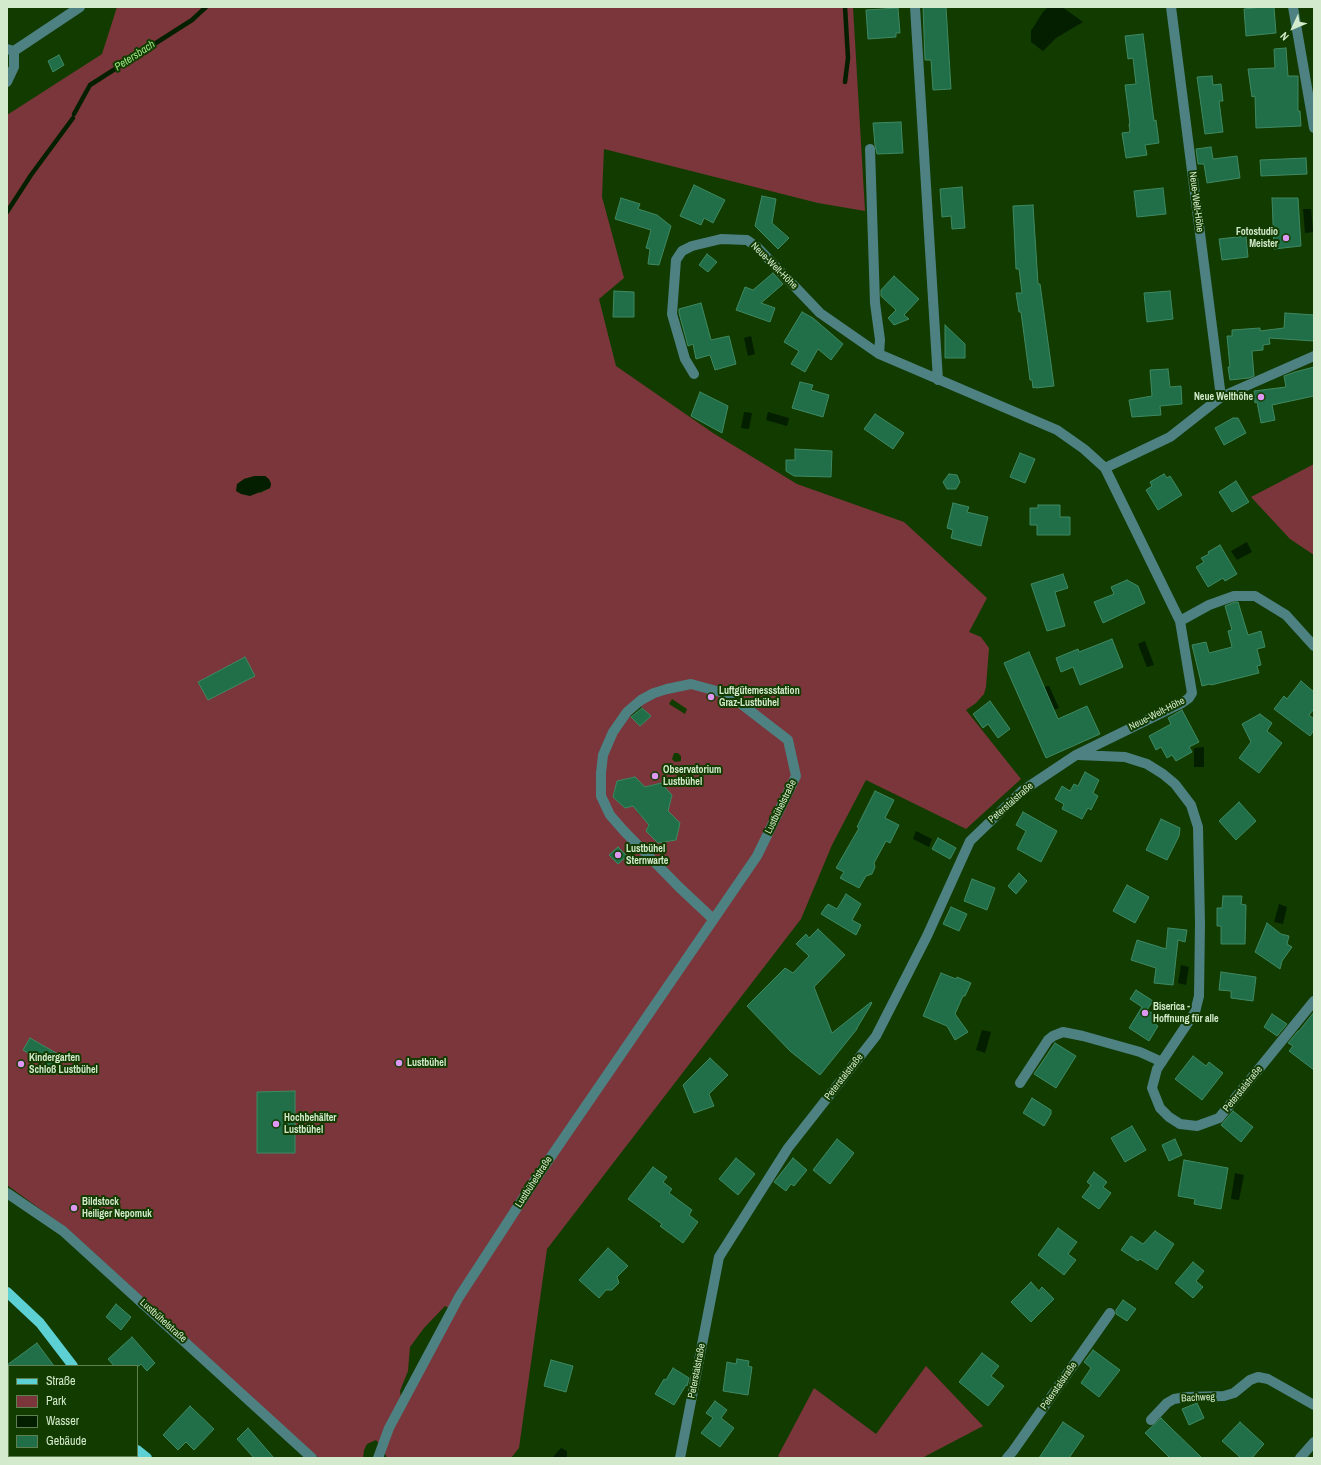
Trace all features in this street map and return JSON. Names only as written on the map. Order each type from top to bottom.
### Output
[{"type":"main road","points":[[7,1292],[40,1323],[72,1365]]},
{"type":"main road","points":[[138,1451],[147,1458]]},
{"type":"street","points":[[7,82],[14,67],[11,50],[80,7]]},
{"type":"street","points":[[915,7],[938,380]]},
{"type":"street","name":"Neue-Welt-Höhe","points":[[1170,7],[1221,397]]},
{"type":"street","points":[[1294,7],[1314,128]]},
{"type":"street","points":[[870,149],[875,303],[880,340],[879,354]]},
{"type":"street","name":"Neue-Welt-Höhe","points":[[694,374],[686,358],[672,314],[676,260],[682,251],[692,246],[721,238],[747,240],[757,247],[820,313],[879,354],[1057,430],[1105,468],[1180,621],[1192,685],[1192,693],[1189,698],[1182,703],[1076,755]]},
{"type":"street","points":[[1105,468],[1170,437],[1221,397],[1314,356]]},
{"type":"street","points":[[1180,621],[1209,605],[1234,596],[1255,596],[1286,615],[1314,646]]},
{"type":"street","name":"Lustbühelstraße","points":[[378,1458],[389,1428],[459,1297],[537,1177],[757,856],[796,776],[788,740],[740,703],[724,693],[691,684],[654,693],[641,700],[622,718],[613,732],[603,755],[601,796],[610,815],[624,831],[713,919]]},
{"type":"street","name":"Peterstalstraße","points":[[680,1458],[719,1257],[788,1148],[876,1036],[927,936],[970,841],[1022,791],[1076,755],[1126,757],[1152,767],[1163,774],[1175,784],[1190,805],[1198,827],[1200,923],[1199,996],[1195,1012],[1157,1069],[1152,1088],[1160,1108],[1169,1117],[1180,1124],[1197,1126],[1219,1118],[1314,1001]]},
{"type":"street","points":[[1020,1083],[1048,1040],[1063,1032],[1140,1052],[1162,1062]]},
{"type":"street","name":"Lustbühelstraße","points":[[7,1193],[63,1231],[312,1458]]},
{"type":"street","name":"Peterstalstraße","points":[[1007,1458],[1110,1313]]},
{"type":"street","name":"Bachweg","points":[[1151,1420],[1167,1403],[1174,1399],[1186,1397],[1224,1396],[1234,1393],[1250,1380],[1258,1377],[1268,1379],[1314,1406]]},
{"type":"street","points":[[1300,1458],[1314,1442]]},
{"type":"green space","points":[[117,7],[853,7],[865,211],[818,203],[604,149],[602,197],[624,278],[599,299],[616,366],[713,433],[797,484],[904,522],[987,598],[969,632],[981,637],[989,648],[986,687],[984,694],[976,703],[966,710],[1021,779],[966,829],[866,780],[832,845],[801,919],[547,1249],[519,1448],[511,1458],[387,1458],[382,1447],[376,1440],[367,1444],[364,1450],[363,1458],[319,1458],[69,1230],[7,1185],[7,115],[102,54]],"holes":[[[255,476],[265,476],[271,484],[270,488],[260,493],[244,479]],[[672,699],[687,709],[685,714],[669,704]],[[641,706],[650,716],[640,726],[630,716]],[[674,753],[678,753],[681,756],[681,761],[675,762],[672,759]],[[635,777],[645,787],[661,783],[672,795],[668,811],[676,840],[658,843],[646,831],[651,817],[643,818],[637,812],[639,805],[625,808],[613,797],[617,781]],[[445,1306],[449,1308],[401,1397],[400,1391],[408,1371],[410,1347],[424,1328]]]},
{"type":"green space","points":[[1314,464],[1314,555],[1290,539],[1251,497]]},
{"type":"green space","points":[[926,1366],[983,1426],[922,1458],[781,1458],[778,1456],[814,1388],[876,1434]]},
{"type":"water","points":[[1048,7],[1062,7],[1083,22],[1056,38],[1043,51],[1031,42],[1031,31]]},
{"type":"water","points":[[1303,209],[1311,209],[1313,232],[1305,233]]},
{"type":"water","points":[[751,336],[755,354],[748,356],[744,338]]},
{"type":"water","points":[[744,412],[752,413],[749,429],[741,428]]},
{"type":"water","points":[[768,412],[789,418],[787,426],[766,420]]},
{"type":"water","points":[[255,476],[265,476],[269,479],[271,484],[270,488],[250,496],[236,491],[237,484],[244,479]]},
{"type":"water","points":[[1247,542],[1252,552],[1237,560],[1231,551]]},
{"type":"water","points":[[1145,641],[1154,665],[1147,667],[1138,644]]},
{"type":"water","points":[[1049,686],[1059,708],[1050,711],[1044,687]]},
{"type":"water","points":[[1204,747],[1204,767],[1194,767],[1194,748]]},
{"type":"water","points":[[916,831],[932,839],[929,847],[913,839]]},
{"type":"water","points":[[1279,904],[1287,907],[1283,924],[1274,922]]},
{"type":"water","points":[[1181,965],[1189,967],[1186,985],[1178,983]]},
{"type":"water","points":[[982,1030],[991,1032],[985,1053],[976,1050]]},
{"type":"water","points":[[1235,1173],[1244,1175],[1239,1200],[1231,1199]]},
{"type":"water","points":[[561,1448],[567,1451],[567,1458],[552,1458]]},
{"type":"building","points":[[923,7],[946,7],[951,89],[933,90],[931,60],[925,60]]},
{"type":"building","points":[[1274,7],[1276,33],[1246,36],[1244,9]]},
{"type":"building","points":[[898,8],[900,33],[896,33],[896,37],[868,39],[866,10]]},
{"type":"building","points":[[1143,34],[1154,121],[1156,120],[1159,143],[1145,145],[1147,155],[1126,158],[1122,133],[1130,132],[1130,124],[1125,85],[1136,84],[1133,58],[1128,59],[1125,36]]},
{"type":"building","points":[[1286,48],[1288,76],[1298,76],[1298,111],[1300,111],[1301,126],[1256,128],[1255,96],[1252,97],[1248,69],[1275,68],[1274,49]]},
{"type":"building","points":[[59,55],[64,65],[53,72],[48,61]]},
{"type":"building","points":[[1212,76],[1213,85],[1221,84],[1223,101],[1219,101],[1223,132],[1205,134],[1197,77]]},
{"type":"building","points":[[901,122],[903,153],[877,154],[873,123]]},
{"type":"building","points":[[1211,147],[1213,159],[1237,156],[1240,178],[1207,183],[1204,164],[1198,164],[1196,149]]},
{"type":"building","points":[[1306,158],[1307,174],[1261,176],[1260,160]]},
{"type":"building","points":[[694,185],[725,200],[713,223],[704,218],[701,225],[680,216]]},
{"type":"building","points":[[962,187],[965,228],[952,229],[951,216],[942,217],[940,189]]},
{"type":"building","points":[[1163,188],[1166,214],[1137,217],[1134,191]]},
{"type":"building","points":[[762,196],[776,199],[772,223],[789,238],[778,249],[755,226]]},
{"type":"building","points":[[621,198],[640,204],[638,209],[657,215],[671,226],[659,265],[648,264],[650,249],[646,248],[651,230],[615,219]]},
{"type":"building","points":[[1272,198],[1298,198],[1301,246],[1274,249]]},
{"type":"building","points":[[1033,205],[1038,284],[1040,284],[1054,386],[1036,388],[1033,388],[1032,380],[1030,380],[1021,312],[1019,312],[1016,293],[1022,293],[1019,269],[1016,269],[1013,206]]},
{"type":"building","points":[[1246,236],[1248,257],[1222,260],[1219,239]]},
{"type":"building","points":[[707,254],[717,262],[708,272],[699,265]]},
{"type":"building","points":[[773,273],[783,284],[761,303],[775,308],[770,322],[736,310],[745,287],[753,290]]},
{"type":"building","points":[[894,276],[919,299],[904,315],[909,319],[894,325],[888,318],[896,310],[881,296],[881,290]]},
{"type":"building","points":[[614,291],[634,292],[634,317],[613,317]]},
{"type":"building","points":[[1170,291],[1173,319],[1147,322],[1144,293]]},
{"type":"building","points":[[701,303],[711,340],[729,336],[736,364],[715,370],[710,355],[696,359],[693,344],[688,346],[679,309]]},
{"type":"building","points":[[802,312],[813,318],[843,344],[831,360],[818,349],[805,372],[791,364],[799,351],[784,342]]},
{"type":"building","points":[[1285,313],[1314,315],[1314,341],[1269,338],[1270,344],[1263,345],[1263,350],[1252,351],[1254,376],[1230,380],[1227,336],[1232,336],[1232,330],[1260,328],[1260,331],[1284,328]]},
{"type":"building","points":[[945,325],[965,344],[965,358],[945,358]]},
{"type":"building","points":[[1314,367],[1314,396],[1272,405],[1275,420],[1261,423],[1257,402],[1255,403],[1254,391],[1286,387],[1284,376]]},
{"type":"building","points":[[1168,369],[1170,387],[1181,386],[1182,404],[1160,406],[1161,415],[1132,417],[1129,400],[1152,396],[1150,370]]},
{"type":"building","points":[[800,382],[813,385],[811,390],[829,395],[823,417],[792,408]]},
{"type":"building","points":[[700,392],[728,406],[722,433],[691,416]]},
{"type":"building","points":[[875,414],[904,433],[893,449],[864,429]]},
{"type":"building","points":[[1233,418],[1238,418],[1246,433],[1224,445],[1215,428]]},
{"type":"building","points":[[795,449],[832,451],[831,477],[794,476],[786,471],[786,460],[795,460]]},
{"type":"building","points":[[1020,453],[1035,459],[1025,483],[1010,477]]},
{"type":"building","points":[[949,474],[957,475],[960,482],[956,489],[947,489],[943,482]]},
{"type":"building","points":[[1164,474],[1167,478],[1170,476],[1182,495],[1158,510],[1146,490],[1152,486],[1150,482]]},
{"type":"building","points":[[1236,481],[1249,502],[1232,512],[1219,492]]},
{"type":"building","points":[[953,503],[969,507],[967,512],[988,517],[981,546],[951,538],[953,530],[947,528]]},
{"type":"building","points":[[1038,505],[1060,505],[1060,517],[1070,517],[1070,535],[1037,535],[1037,525],[1030,525],[1030,508],[1038,508]]},
{"type":"building","points":[[1220,545],[1237,574],[1225,581],[1223,578],[1208,587],[1196,567],[1204,562],[1201,558],[1209,554],[1208,552]]},
{"type":"building","points":[[1063,574],[1068,588],[1055,592],[1065,626],[1047,631],[1031,584]]},
{"type":"building","points":[[1127,580],[1138,586],[1145,603],[1103,623],[1094,602],[1114,594],[1111,587]]},
{"type":"building","points":[[1238,602],[1248,635],[1261,631],[1265,647],[1257,649],[1261,665],[1257,666],[1259,673],[1202,686],[1192,645],[1206,642],[1209,653],[1232,647],[1228,631],[1232,630],[1225,606]]},
{"type":"building","points":[[1112,639],[1123,667],[1080,685],[1073,667],[1061,672],[1056,658],[1078,649],[1079,652]]},
{"type":"building","points":[[1029,652],[1058,719],[1087,706],[1100,734],[1046,758],[1004,663]]},
{"type":"building","points":[[245,657],[255,676],[208,700],[198,682]]},
{"type":"building","points":[[1301,681],[1314,692],[1314,709],[1309,715],[1314,719],[1314,730],[1310,736],[1274,709],[1284,696],[1287,699]]},
{"type":"building","points":[[990,701],[1010,729],[998,738],[988,724],[983,728],[973,714]]},
{"type":"building","points":[[642,708],[651,716],[640,726],[631,717]]},
{"type":"building","points":[[1182,710],[1199,742],[1189,747],[1192,752],[1176,761],[1172,755],[1167,758],[1161,747],[1156,750],[1149,736],[1171,724],[1168,718]]},
{"type":"building","points":[[1260,714],[1272,723],[1267,731],[1282,743],[1259,773],[1239,758],[1251,742],[1242,724]]},
{"type":"building","points":[[1085,772],[1099,780],[1093,793],[1098,796],[1091,810],[1088,808],[1082,819],[1062,809],[1064,804],[1055,799],[1062,786],[1070,791],[1074,784],[1078,786]]},
{"type":"building","name":"Observatorium Lustbühel","points":[[635,777],[645,787],[661,783],[672,795],[668,811],[680,823],[676,840],[658,843],[646,831],[649,825],[633,806],[625,808],[613,797],[617,781]]},
{"type":"building","points":[[875,791],[894,800],[885,818],[899,825],[890,843],[886,841],[874,863],[875,867],[872,874],[866,876],[859,888],[840,878],[844,872],[836,868],[859,828],[857,827]]},
{"type":"building","points":[[1239,802],[1256,821],[1236,840],[1219,821]]},
{"type":"building","points":[[1023,812],[1057,831],[1041,862],[1017,849],[1026,831],[1016,825]]},
{"type":"building","points":[[1161,819],[1180,828],[1179,836],[1167,860],[1146,850]]},
{"type":"building","points":[[938,838],[956,848],[950,859],[932,849]]},
{"type":"building","name":"Lustbühel Sternwarte","points":[[618,847],[627,856],[618,864],[609,855]]},
{"type":"building","points":[[1019,873],[1027,881],[1016,894],[1008,886]]},
{"type":"building","points":[[972,879],[995,888],[987,910],[964,901]]},
{"type":"building","points":[[1127,885],[1149,897],[1135,923],[1113,911]]},
{"type":"building","points":[[846,894],[861,904],[852,920],[861,925],[856,935],[821,914],[828,904],[837,909]]},
{"type":"building","points":[[1223,896],[1242,896],[1241,904],[1246,905],[1245,944],[1221,944],[1221,926],[1217,926],[1217,908],[1222,908]]},
{"type":"building","points":[[951,907],[967,914],[959,931],[943,924]]},
{"type":"building","points":[[1267,923],[1281,934],[1289,936],[1287,944],[1292,947],[1282,961],[1280,969],[1255,952]]},
{"type":"building","points":[[1168,928],[1187,930],[1185,942],[1178,940],[1173,985],[1154,983],[1156,968],[1131,960],[1137,940],[1166,949]]},
{"type":"building","points":[[818,929],[845,955],[814,987],[832,1033],[871,1002],[872,1003],[857,1029],[820,1075],[790,1051],[747,1006],[785,968],[793,973],[809,956],[796,944],[806,934],[809,938]]},
{"type":"building","points":[[1221,972],[1256,977],[1253,1001],[1231,998],[1231,991],[1219,990]]},
{"type":"building","points":[[941,973],[956,979],[957,977],[971,983],[955,1014],[968,1032],[955,1040],[947,1026],[923,1016]]},
{"type":"building","name":"Biserica - Hoffnung für alle","points":[[1136,990],[1153,1001],[1147,1010],[1158,1017],[1154,1023],[1158,1026],[1149,1041],[1129,1028],[1142,1007],[1130,999]]},
{"type":"building","points":[[1314,1012],[1314,1070],[1289,1051],[1293,1046],[1288,1043]]},
{"type":"building","points":[[1272,1014],[1287,1024],[1277,1036],[1264,1027]]},
{"type":"building","points":[[30,1038],[63,1057],[54,1069],[23,1050]]},
{"type":"building","points":[[1055,1043],[1076,1056],[1056,1088],[1034,1074]]},
{"type":"building","points":[[1193,1056],[1206,1066],[1209,1062],[1223,1073],[1202,1100],[1175,1079]]},
{"type":"building","points":[[710,1058],[728,1075],[709,1094],[714,1106],[694,1113],[683,1085]]},
{"type":"building","name":"Hochbehälter Lustbühel","points":[[295,1091],[295,1153],[257,1153],[257,1092]]},
{"type":"building","points":[[1032,1098],[1051,1110],[1051,1114],[1044,1126],[1023,1113]]},
{"type":"building","points":[[1233,1111],[1253,1127],[1241,1142],[1221,1125]]},
{"type":"building","points":[[1132,1126],[1146,1150],[1125,1162],[1111,1138]]},
{"type":"building","points":[[837,1139],[854,1153],[830,1184],[813,1170]]},
{"type":"building","points":[[1175,1139],[1182,1155],[1169,1161],[1162,1145]]},
{"type":"building","points":[[736,1158],[755,1174],[738,1195],[719,1179]]},
{"type":"building","points":[[793,1158],[807,1170],[794,1186],[791,1184],[786,1191],[774,1182]]},
{"type":"building","points":[[1184,1160],[1228,1168],[1221,1209],[1194,1204],[1195,1199],[1178,1196]]},
{"type":"building","points":[[653,1167],[667,1177],[663,1182],[672,1189],[669,1193],[692,1210],[689,1215],[698,1222],[683,1243],[660,1226],[662,1224],[628,1199]]},
{"type":"building","points":[[1094,1172],[1107,1182],[1103,1187],[1111,1193],[1099,1209],[1082,1197],[1091,1185],[1087,1182]]},
{"type":"building","points":[[1058,1228],[1077,1242],[1068,1254],[1076,1260],[1064,1275],[1038,1255]]},
{"type":"building","points":[[1155,1231],[1174,1244],[1157,1270],[1140,1259],[1138,1261],[1121,1250],[1131,1236],[1143,1244]]},
{"type":"building","points":[[608,1248],[628,1266],[617,1277],[619,1283],[612,1290],[606,1290],[599,1298],[579,1280]]},
{"type":"building","points":[[1193,1262],[1204,1271],[1196,1281],[1203,1287],[1193,1298],[1175,1283]]},
{"type":"building","points":[[1031,1282],[1039,1291],[1042,1287],[1054,1299],[1031,1322],[1011,1302]]},
{"type":"building","points":[[1123,1300],[1136,1309],[1127,1321],[1116,1314],[1116,1310]]},
{"type":"building","points":[[116,1304],[131,1317],[121,1330],[106,1317]]},
{"type":"building","points":[[132,1337],[155,1363],[147,1371],[141,1364],[139,1366],[113,1365],[108,1359]]},
{"type":"building","points":[[37,1343],[53,1365],[7,1366]]},
{"type":"building","points":[[1093,1350],[1120,1370],[1099,1397],[1081,1383],[1091,1368],[1084,1362]]},
{"type":"building","points":[[982,1353],[999,1366],[991,1376],[1004,1386],[988,1406],[959,1382]]},
{"type":"building","points":[[737,1359],[749,1361],[748,1366],[752,1367],[748,1395],[723,1391],[727,1362],[736,1364]]},
{"type":"building","points":[[551,1360],[573,1366],[566,1392],[544,1386]]},
{"type":"building","points":[[673,1368],[689,1378],[687,1386],[686,1385],[674,1405],[655,1394]]},
{"type":"building","points":[[715,1401],[727,1410],[721,1418],[734,1428],[720,1447],[701,1433],[713,1418],[706,1413]]},
{"type":"building","points":[[1197,1403],[1204,1418],[1189,1425],[1182,1409]]},
{"type":"building","points":[[190,1406],[214,1429],[194,1450],[186,1442],[178,1450],[163,1435]]},
{"type":"building","points":[[1161,1418],[1202,1458],[1170,1458],[1145,1433]]},
{"type":"building","points":[[1063,1422],[1084,1436],[1069,1458],[1039,1458]]},
{"type":"building","points":[[1240,1422],[1264,1444],[1252,1458],[1241,1458],[1222,1441]]},
{"type":"building","points":[[248,1428],[274,1458],[254,1458],[237,1439]]},
{"type":"waterway","name":"Petersbach","points":[[74,114],[90,85],[192,20],[206,7]]},
{"type":"waterway","points":[[845,7],[848,58],[845,82]]},
{"type":"waterway","name":"Petersbach","points":[[7,212],[31,175],[73,118]]},
{"type":"place","name":"Fotostudio Meister","points":[[1286,238]]},
{"type":"place","name":"Neue Welthöhe","points":[[1261,397]]},
{"type":"place","name":"Luftgütemessstation Graz-Lustbühel","points":[[711,697]]},
{"type":"place","name":"Observatorium Lustbühel","points":[[655,776]]},
{"type":"place","name":"Lustbühel Sternwarte","points":[[618,855]]},
{"type":"place","name":"Biserica - Hoffnung für alle","points":[[1145,1013]]},
{"type":"place","name":"Lustbühel","points":[[399,1063]]},
{"type":"place","name":"Kindergarten Schloß Lustbühel","points":[[21,1064]]},
{"type":"place","name":"Hochbehälter Lustbühel","points":[[276,1124]]},
{"type":"place","name":"Bildstock Heiliger Nepomuk","points":[[74,1208]]}]
